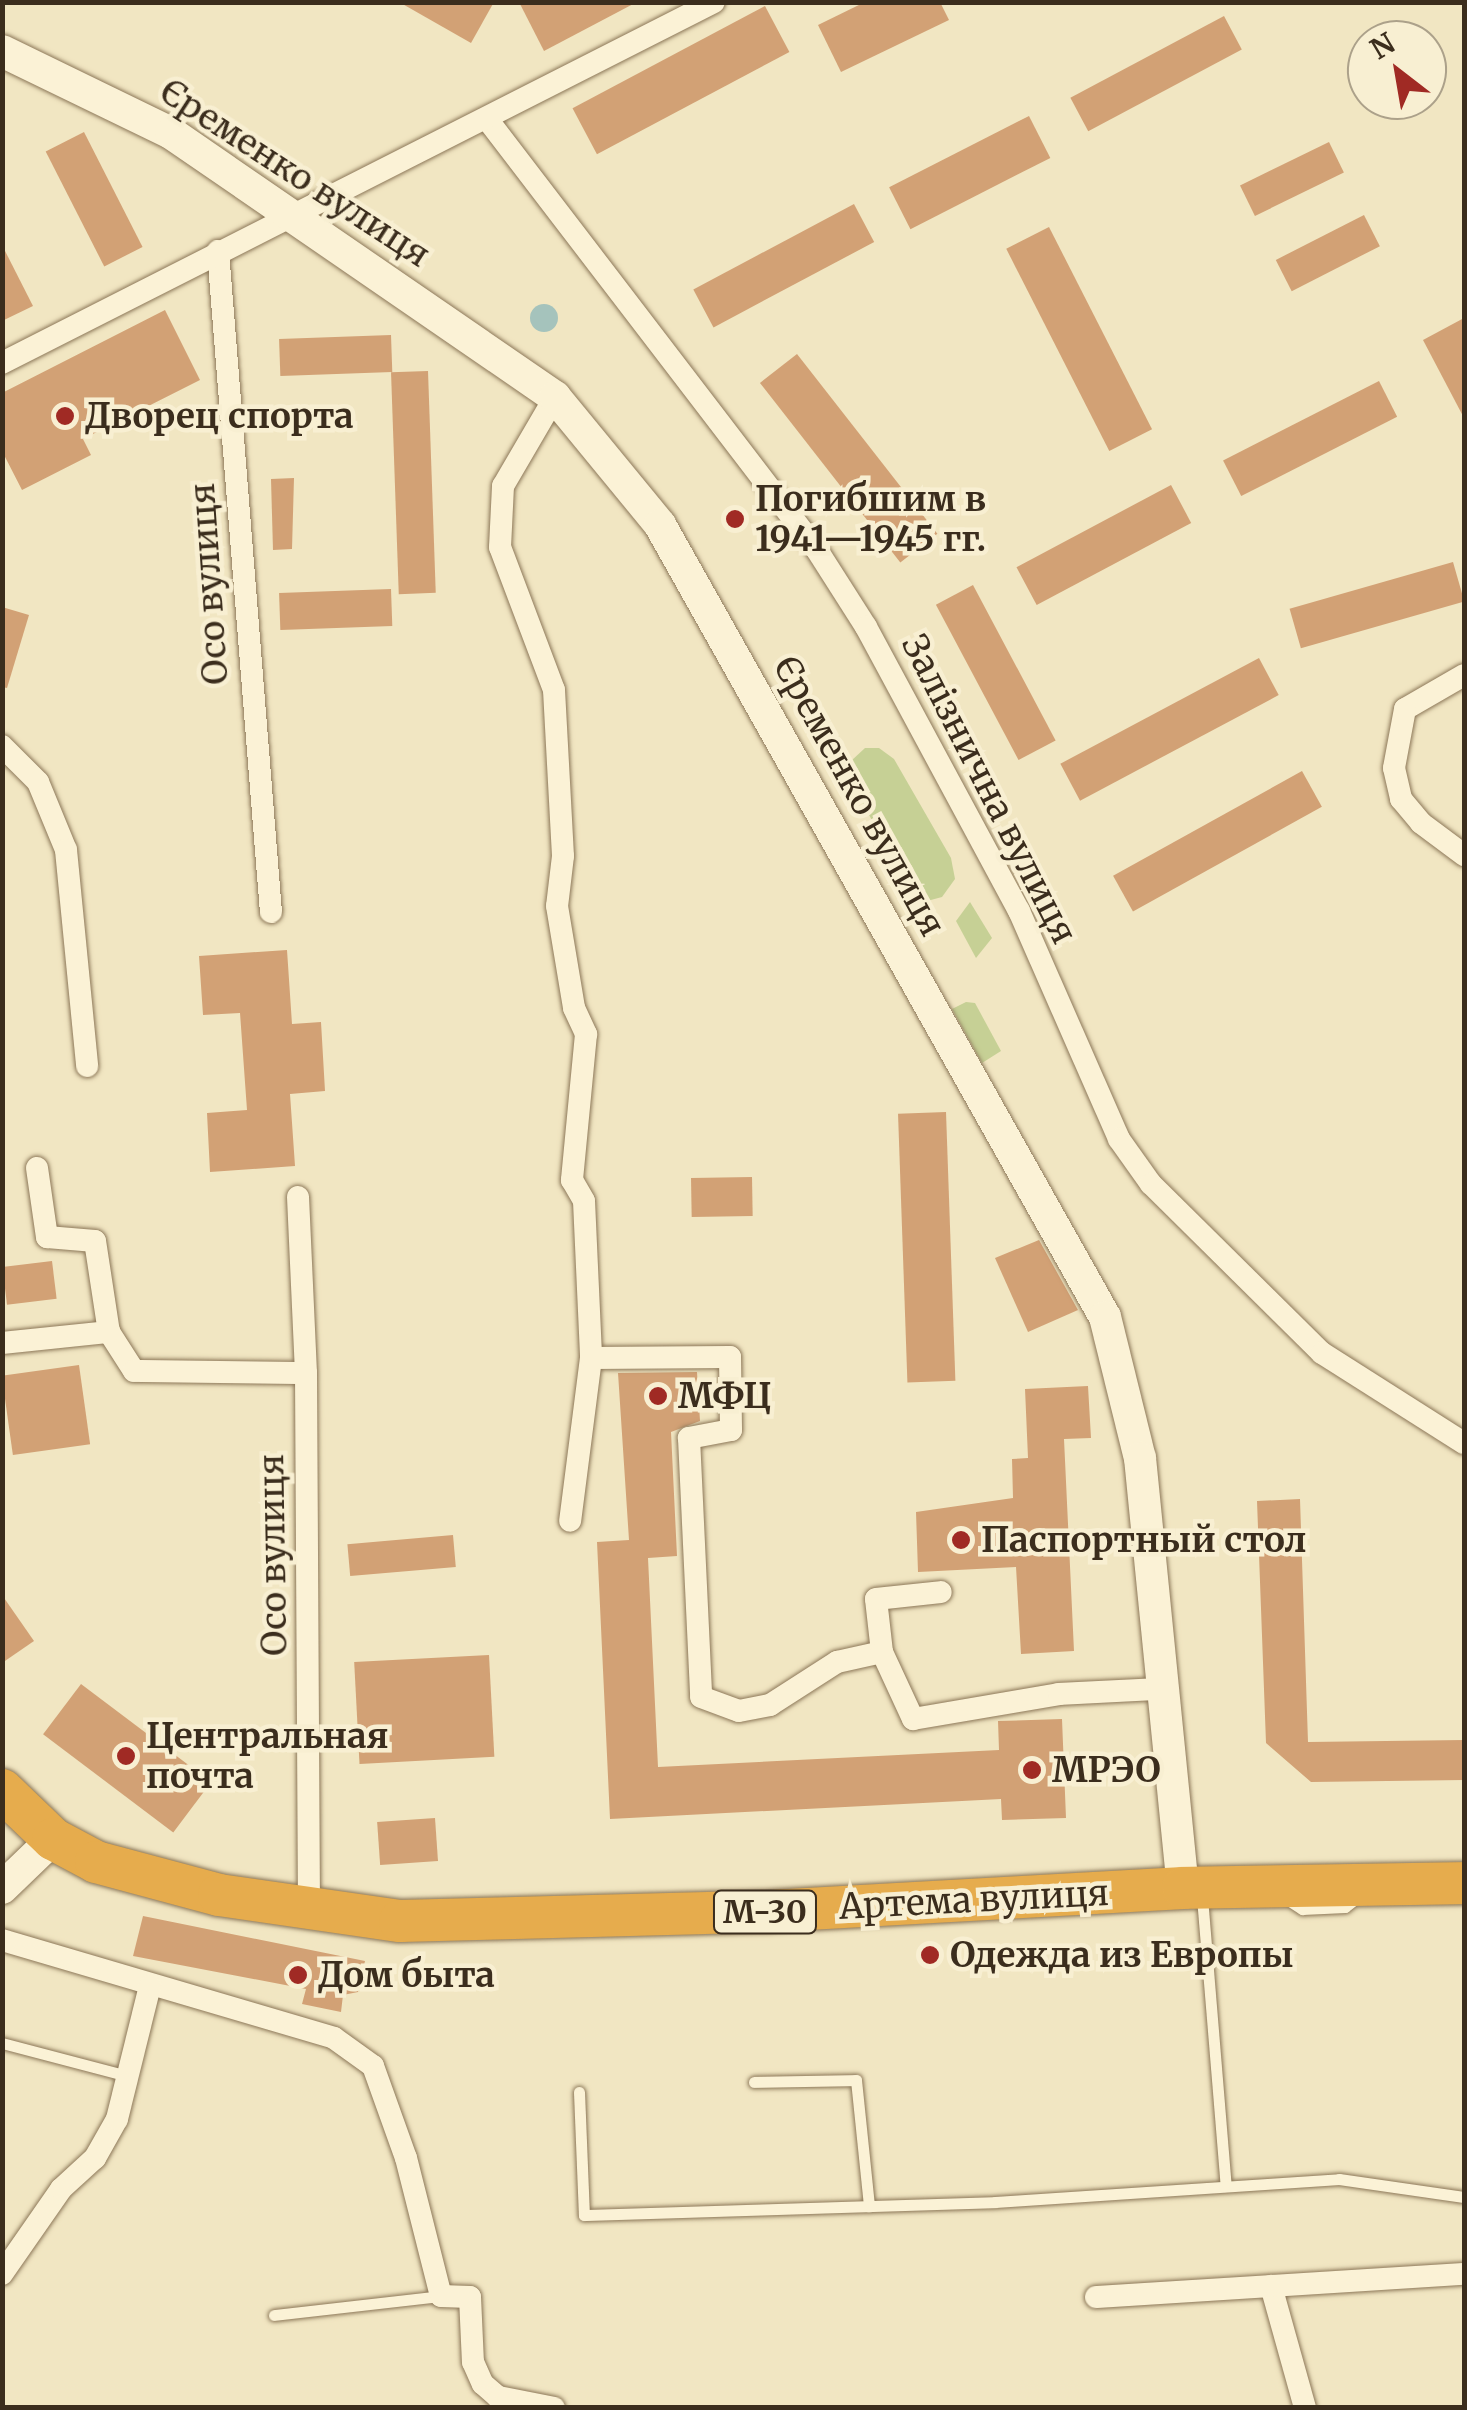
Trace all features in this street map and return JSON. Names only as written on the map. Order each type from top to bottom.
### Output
[{"type":"highway","name":"М-30","points":[[2,1790],[63,1845]]},
{"type":"highway","name":"Артема вулиця","points":[[63,1845],[159,1881],[309,1911],[400,1921],[772,1912],[1192,1888],[1459,1880]]},
{"type":"street","points":[[2,363],[714,2]]},
{"type":"street","name":"Єременко вулиця","points":[[2,51],[171,132],[555,397],[660,525],[1104,1317],[1140,1458],[1158,1689],[1192,1888]]},
{"type":"street","name":"Залізнична вулиця","points":[[486,119],[817,550],[866,627],[1019,911],[1119,1139],[1152,1184],[1322,1353],[1464,1444]]},
{"type":"street","name":"Осо вулиця","points":[[218,251],[272,912]]},
{"type":"street","points":[[555,397],[502,486],[500,547],[554,690],[561,946],[586,1034],[572,1180],[584,1201],[591,1358],[570,1521]]},
{"type":"street","points":[[1464,676],[1405,709],[1394,768],[1401,799],[1420,823],[1464,855]]},
{"type":"street","points":[[2,746],[38,782],[66,850],[87,1066]]},
{"type":"street","points":[[37,1168],[48,1237],[95,1241],[108,1332],[134,1371],[306,1374]]},
{"type":"street","name":"Осо вулиця","points":[[298,1197],[306,1374],[309,1911]]},
{"type":"street","points":[[2,1343],[108,1332]]},
{"type":"street","points":[[591,1358],[730,1357],[731,1430],[690,1438],[701,1697],[739,1711],[770,1705],[837,1662],[882,1652]]},
{"type":"street","points":[[941,1592],[876,1600],[882,1652],[913,1719],[1059,1694],[1158,1689]]},
{"type":"street","points":[[2,1888],[63,1845]]},
{"type":"street","points":[[2,1940],[334,2038],[373,2066],[406,2158],[440,2296],[470,2297],[472,2362],[483,2384],[498,2397],[554,2408]]},
{"type":"street","points":[[2,2274],[62,2190],[95,2158],[116,2119],[150,1986]]},
{"type":"street","points":[[1096,2296],[1464,2274]]},
{"type":"street","points":[[1271,2286],[1305,2408]]},
{"type":"lane","points":[[1192,1888],[1226,2186]]},
{"type":"lane","points":[[2,2043],[128,2076]]},
{"type":"lane","points":[[754,2082],[856,2080],[869,2206]]},
{"type":"lane","points":[[579,2092],[584,2216],[869,2206],[1339,2180],[1464,2197]]},
{"type":"lane","points":[[274,2315],[440,2296]]},
{"type":"green space","points":[[865,748],[879,748],[894,759],[951,858],[955,879],[942,897],[927,901],[910,890],[850,780],[851,761]]},
{"type":"green space","points":[[970,902],[992,938],[976,958],[956,921]]},
{"type":"green space","points":[[966,1002],[975,1003],[1001,1051],[982,1063],[952,1009]]},
{"type":"water","points":[[544,304],[554,308],[558,318],[554,328],[544,332],[534,328],[530,318],[534,308]]},
{"type":"building","points":[[399,2],[494,2],[471,43]]},
{"type":"building","points":[[519,2],[637,2],[544,51]]},
{"type":"building","points":[[865,2],[940,2],[949,20],[841,72],[818,25]]},
{"type":"building","points":[[765,6],[789,52],[597,154],[573,108]]},
{"type":"building","points":[[1224,16],[1242,50],[1088,131],[1070,98]]},
{"type":"building","points":[[1029,116],[1050,158],[910,229],[889,187]]},
{"type":"building","points":[[84,132],[143,247],[104,266],[46,152]]},
{"type":"building","points":[[1329,142],[1344,173],[1255,216],[1240,185]]},
{"type":"building","points":[[854,204],[874,242],[713,327],[693,289]]},
{"type":"building","points":[[1364,215],[1380,246],[1292,291],[1276,260]]},
{"type":"building","points":[[1049,227],[1152,429],[1109,451],[1006,249]]},
{"type":"building","points":[[2,245],[33,306],[2,321]]},
{"type":"building","name":"Дворец спорта","points":[[165,310],[200,380],[83,439],[91,455],[22,490],[2,451],[2,393]]},
{"type":"building","points":[[1464,318],[1464,418],[1423,340]]},
{"type":"building","points":[[391,335],[392,372],[280,376],[279,339]]},
{"type":"building","points":[[797,354],[937,534],[900,563],[760,383]]},
{"type":"building","points":[[428,371],[436,593],[399,594],[391,372]]},
{"type":"building","points":[[1379,381],[1397,417],[1241,496],[1223,460]]},
{"type":"building","points":[[294,478],[292,549],[273,550],[271,479]]},
{"type":"building","points":[[1171,485],[1191,523],[1037,605],[1016,567]]},
{"type":"building","points":[[1453,562],[1464,601],[1301,648],[1290,609]]},
{"type":"building","points":[[973,585],[1056,740],[1019,760],[936,605]]},
{"type":"building","points":[[391,589],[392,626],[280,630],[279,593]]},
{"type":"building","points":[[2,607],[29,615],[7,688],[2,687]]},
{"type":"building","points":[[1259,658],[1279,695],[1080,801],[1060,764]]},
{"type":"building","points":[[1302,771],[1322,807],[1133,912],[1113,876]]},
{"type":"building","points":[[287,950],[292,1024],[321,1022],[325,1091],[290,1094],[295,1166],[210,1172],[207,1113],[247,1110],[240,1013],[203,1015],[199,956]]},
{"type":"building","points":[[946,1112],[955,1381],[907,1383],[898,1114]]},
{"type":"building","points":[[752,1177],[753,1216],[692,1217],[691,1178]]},
{"type":"building","points":[[1039,1240],[1078,1310],[1028,1332],[995,1258]]},
{"type":"building","points":[[52,1261],[57,1299],[7,1305],[2,1267]]},
{"type":"building","points":[[79,1365],[90,1444],[13,1455],[2,1376]]},
{"type":"building","points":[[697,1372],[700,1421],[671,1432],[677,1556],[648,1558],[658,1767],[999,1750],[998,1721],[1062,1719],[1066,1818],[1002,1820],[1001,1799],[610,1819],[597,1542],[629,1540],[618,1373]]},
{"type":"building","points":[[1088,1386],[1091,1438],[1064,1439],[1074,1651],[1021,1654],[1016,1567],[918,1572],[916,1512],[1013,1498],[1012,1459],[1028,1458],[1025,1389]]},
{"type":"building","points":[[1300,1499],[1308,1742],[1464,1740],[1464,1780],[1311,1782],[1266,1743],[1257,1501]]},
{"type":"building","points":[[453,1535],[456,1567],[350,1576],[347,1544]]},
{"type":"building","points":[[2,1595],[34,1641],[2,1663]]},
{"type":"building","points":[[489,1655],[494,1757],[360,1764],[354,1662]]},
{"type":"building","name":"Центральная почта","points":[[81,1684],[211,1782],[173,1832],[43,1734]]},
{"type":"building","points":[[435,1818],[438,1861],[380,1865],[377,1822]]},
{"type":"building","name":"Дом быта","points":[[143,1916],[365,1961],[358,1992],[343,1995],[341,2012],[302,2004],[306,1989],[133,1956]]},
{"type":"place","name":"Дворец спорта","points":[[65,416]]},
{"type":"place","name":"Погибшим в 1941—1945 гг.","points":[[735,519]]},
{"type":"place","name":"МФЦ","points":[[658,1396]]},
{"type":"place","name":"Паспортный стол","points":[[961,1540]]},
{"type":"place","name":"Центральная почта","points":[[126,1756]]},
{"type":"place","name":"МРЭО","points":[[1032,1770]]},
{"type":"place","name":"Одежда из Европы","points":[[930,1955]]},
{"type":"place","name":"Дом быта","points":[[298,1975]]}]
